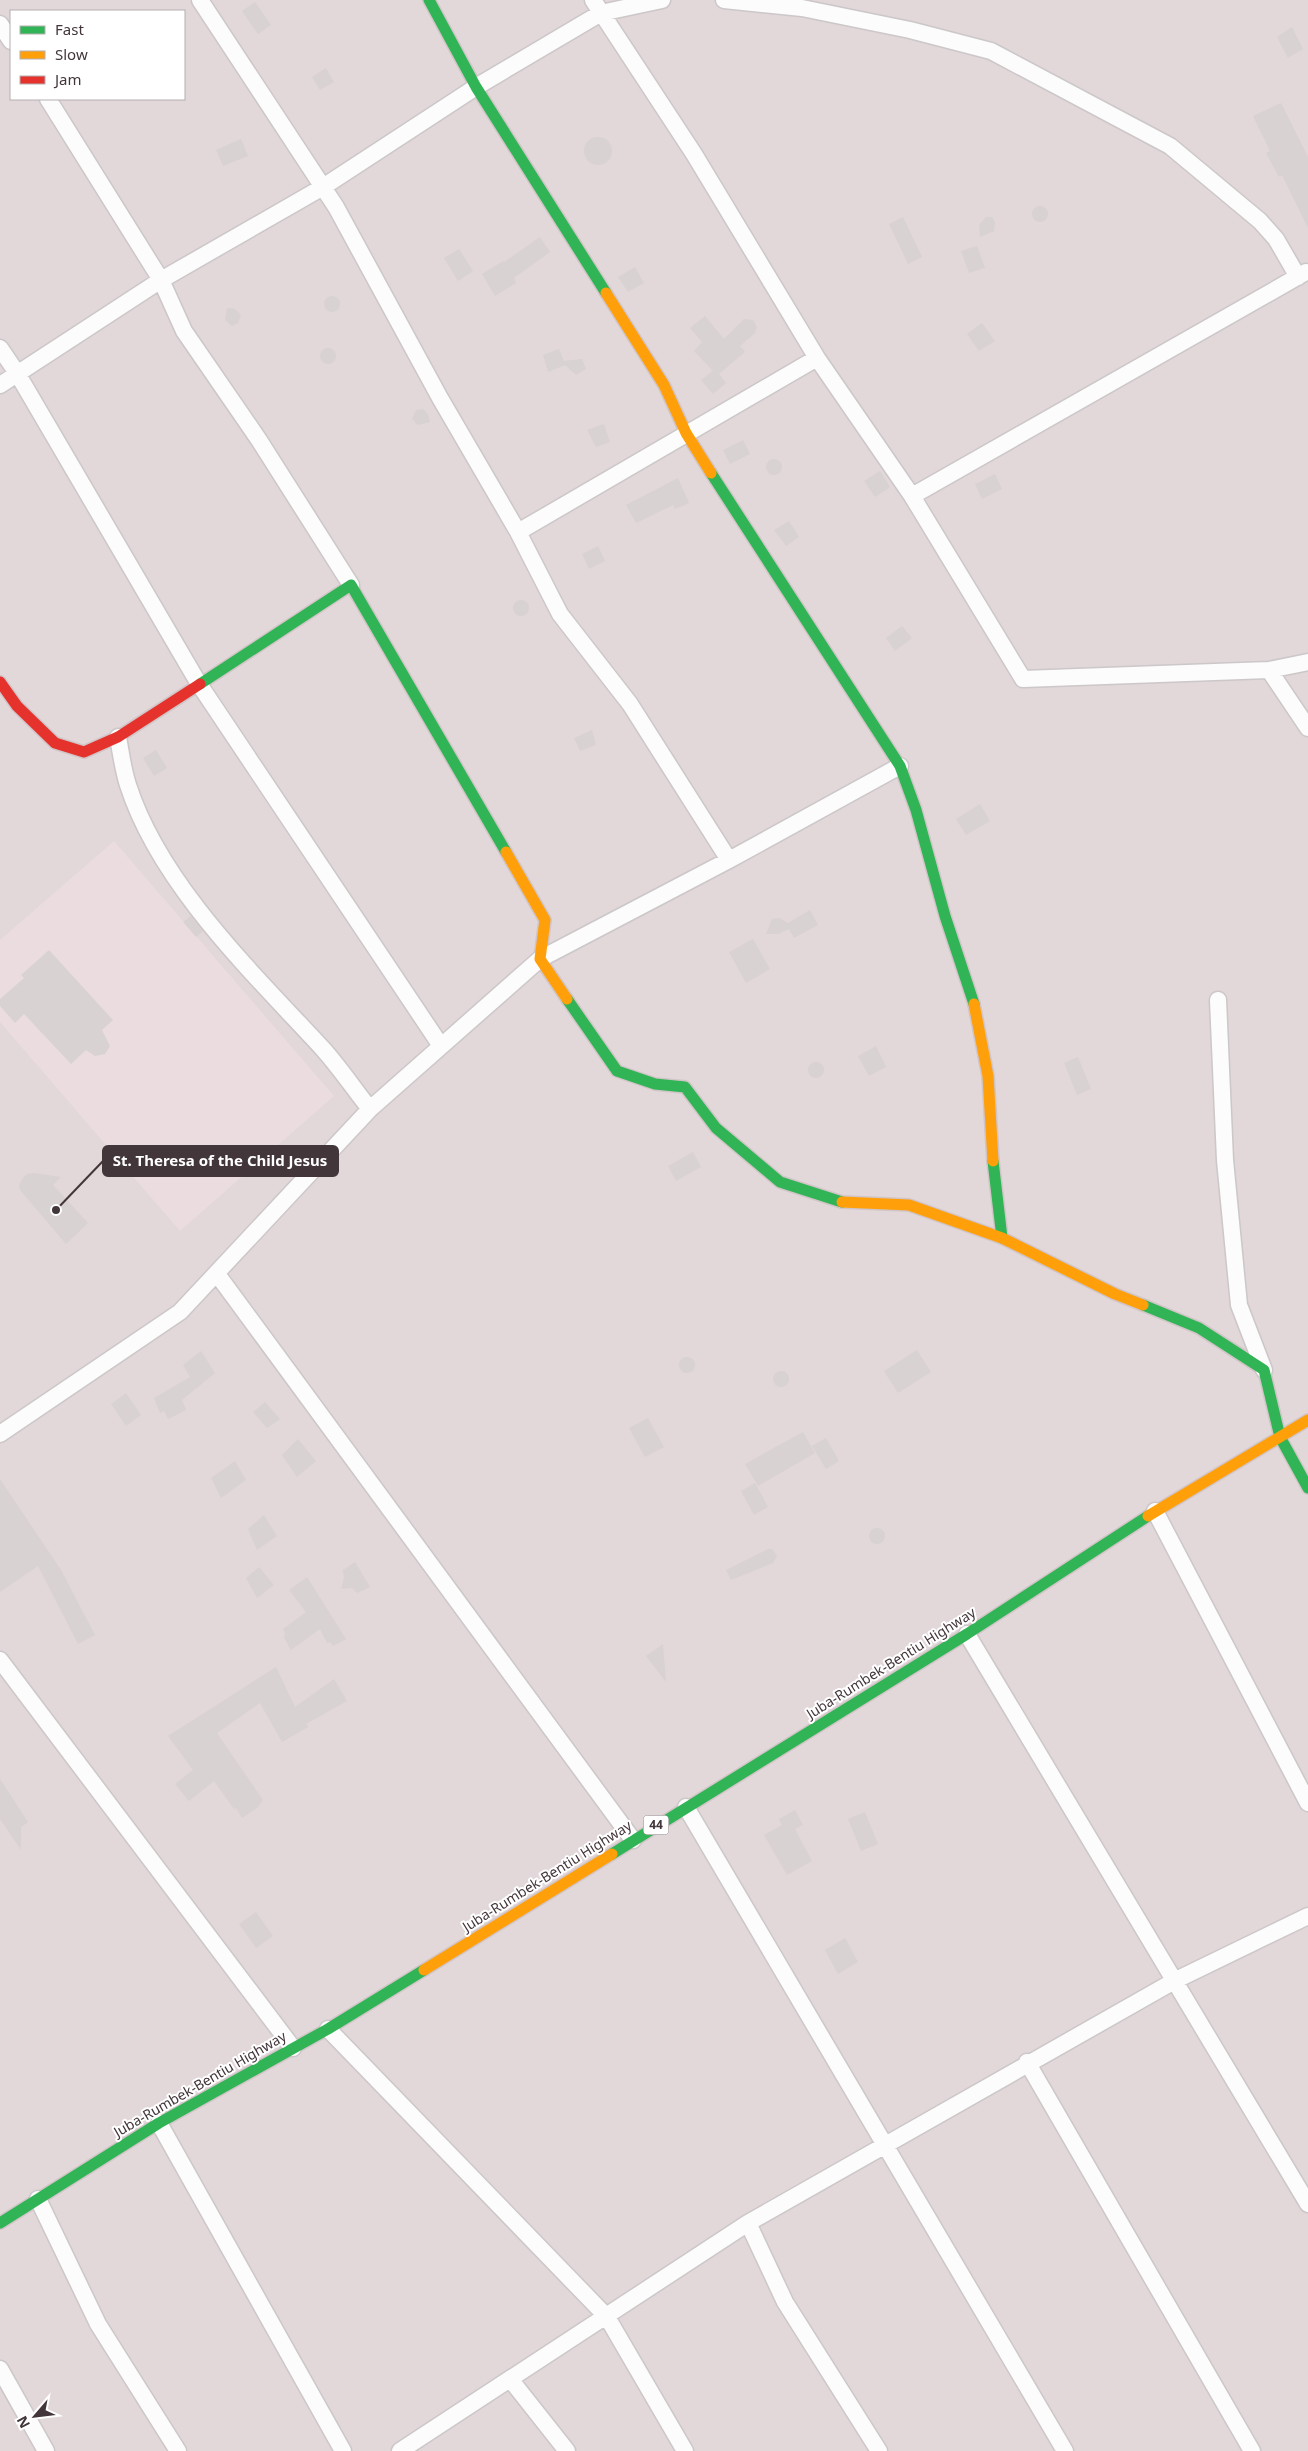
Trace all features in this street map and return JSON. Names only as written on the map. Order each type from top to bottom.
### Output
[{"type":"street","points":[[200,0],[336,207],[440,398],[518,532],[560,614],[630,704],[729,860]]},
{"type":"street","points":[[429,0],[476,87],[664,385],[686,433],[900,766],[916,810],[945,916],[974,1004],[988,1076],[993,1164],[1002,1238]]},
{"type":"street","points":[[0,385],[161,280],[322,187],[597,7],[662,0]]},
{"type":"street","points":[[724,0],[802,8],[910,30],[991,51],[1170,146],[1260,221],[1303,274],[912,496]]},
{"type":"street","points":[[597,7],[694,154],[817,358],[912,496],[1023,679],[1269,670],[1308,662]]},
{"type":"street","points":[[0,24],[10,39]]},
{"type":"street","points":[[49,100],[161,280],[184,331],[259,440],[351,585],[545,920],[540,959],[617,1071],[655,1084],[685,1087],[716,1128],[780,1182],[847,1204],[909,1205],[1002,1238],[1116,1294],[1199,1328],[1264,1370]]},
{"type":"street","points":[[0,348],[17,373],[199,684],[441,1046]]},
{"type":"street","points":[[518,532],[817,358]]},
{"type":"street","points":[[0,682],[17,706],[55,743],[84,752],[118,737],[351,585]]},
{"type":"street","points":[[1269,670],[1308,728]]},
{"type":"street","points":[[118,737],[128,785],[151,836],[180,885],[271,995],[324,1051],[370,1109]]},
{"type":"street","points":[[0,1434],[180,1312],[370,1109],[540,959],[729,860],[900,766]]},
{"type":"street","points":[[1218,1000],[1225,1160],[1239,1305],[1264,1370],[1280,1437],[1308,1488]]},
{"type":"street","points":[[216,1274],[633,1840]]},
{"type":"street","name":"Juba-Rumbek-Bentiu Highway","points":[[0,2223],[159,2123],[328,2029],[967,1634],[1155,1512],[1308,1420]]},
{"type":"street","points":[[1155,1512],[1308,1803]]},
{"type":"street","points":[[967,1634],[1176,1980],[1308,2204]]},
{"type":"street","points":[[0,1660],[293,2048]]},
{"type":"street","points":[[686,1807],[1065,2451]]},
{"type":"street","points":[[400,2451],[748,2224],[1027,2062],[1176,1980],[1308,1916]]},
{"type":"street","points":[[328,2029],[607,2317],[686,2451]]},
{"type":"street","points":[[1027,2062],[1252,2451]]},
{"type":"street","points":[[159,2123],[344,2451]]},
{"type":"street","points":[[38,2200],[98,2324],[178,2451]]},
{"type":"street","points":[[748,2224],[785,2302],[879,2451]]},
{"type":"street","points":[[0,2369],[46,2451]]},
{"type":"street","points":[[510,2379],[567,2451]]},
{"type":"shaded area","points":[[0,0],[1308,0],[1308,2451],[0,2451]]},
{"type":"shaded area","points":[[114,841],[334,1096],[180,1231],[0,1022],[0,940]]},
{"type":"building","points":[[255,2],[271,25],[258,34],[242,11]]},
{"type":"building","points":[[1292,27],[1303,49],[1288,58],[1277,37]]},
{"type":"building","points":[[326,68],[334,82],[320,90],[312,77]]},
{"type":"building","points":[[1281,103],[1308,157],[1308,228],[1282,175],[1279,177],[1266,153],[1270,151],[1253,116]]},
{"type":"building","points":[[598,137],[608,141],[612,151],[608,161],[598,165],[588,161],[584,151],[588,141]]},
{"type":"building","points":[[241,139],[248,156],[223,166],[216,150]]},
{"type":"building","points":[[1037,206],[1043,206],[1048,211],[1046,220],[1037,222],[1032,217],[1032,211]]},
{"type":"building","points":[[903,217],[922,257],[908,264],[889,224]]},
{"type":"building","points":[[986,217],[992,217],[995,222],[994,231],[980,237],[979,225]]},
{"type":"building","points":[[540,237],[550,252],[514,278],[516,283],[495,296],[482,274],[504,262]]},
{"type":"building","points":[[977,246],[985,268],[969,273],[961,251]]},
{"type":"building","points":[[459,249],[473,271],[458,281],[444,258]]},
{"type":"building","points":[[635,267],[644,283],[628,292],[618,277]]},
{"type":"building","points":[[329,296],[335,296],[340,301],[338,310],[329,312],[324,307],[324,301]]},
{"type":"building","points":[[227,308],[235,309],[241,315],[238,323],[232,326],[225,320]]},
{"type":"building","points":[[705,316],[724,339],[744,319],[753,320],[757,327],[755,333],[740,346],[745,352],[719,374],[726,383],[713,394],[701,380],[713,371],[694,351],[702,342],[690,328]]},
{"type":"building","points":[[982,323],[995,341],[979,351],[967,334]]},
{"type":"building","points":[[325,348],[331,348],[336,353],[334,362],[325,364],[320,359],[320,353]]},
{"type":"building","points":[[559,349],[564,361],[582,359],[586,369],[576,375],[565,365],[548,372],[543,355]]},
{"type":"building","points":[[423,409],[428,414],[430,422],[418,425],[412,419],[416,410]]},
{"type":"building","points":[[604,424],[610,442],[596,447],[587,430]]},
{"type":"building","points":[[743,440],[750,454],[730,464],[723,450]]},
{"type":"building","points":[[771,459],[777,459],[782,464],[780,473],[771,475],[766,470],[766,464]]},
{"type":"building","points":[[880,471],[890,487],[875,497],[864,481]]},
{"type":"building","points":[[995,474],[1002,489],[982,499],[975,484]]},
{"type":"building","points":[[678,478],[689,503],[675,509],[673,505],[636,523],[626,505]]},
{"type":"building","points":[[789,521],[799,537],[786,546],[774,530]]},
{"type":"building","points":[[598,546],[605,561],[589,569],[582,554]]},
{"type":"building","points":[[521,600],[527,602],[529,608],[527,614],[521,616],[515,614],[513,608],[515,602]]},
{"type":"building","points":[[902,626],[912,638],[895,651],[886,638]]},
{"type":"building","points":[[592,730],[596,745],[580,751],[574,738]]},
{"type":"building","points":[[156,750],[167,768],[154,776],[143,758]]},
{"type":"building","points":[[980,804],[990,821],[966,835],[956,819]]},
{"type":"building","points":[[810,910],[818,925],[794,938],[789,929],[778,934],[766,934],[772,919],[779,918],[788,923]]},
{"type":"building","points":[[191,916],[203,931],[196,937],[183,922]]},
{"type":"building","points":[[753,939],[770,969],[746,983],[729,952]]},
{"type":"building","points":[[49,950],[113,1020],[102,1030],[110,1046],[105,1054],[95,1056],[86,1050],[71,1064],[24,1014],[15,1023],[0,1006],[0,999],[24,978],[21,975]]},
{"type":"building","points":[[876,1046],[886,1067],[869,1076],[858,1056]]},
{"type":"building","points":[[1078,1057],[1091,1089],[1077,1095],[1064,1063]]},
{"type":"building","points":[[813,1062],[819,1062],[824,1067],[822,1076],[813,1078],[808,1073],[808,1067]]},
{"type":"building","points":[[693,1152],[701,1167],[676,1181],[668,1166]]},
{"type":"building","points":[[34,1173],[61,1177],[53,1185],[88,1223],[66,1244],[20,1190],[19,1185],[22,1179],[27,1174]]},
{"type":"building","points":[[917,1350],[931,1372],[898,1393],[884,1371]]},
{"type":"building","points":[[201,1351],[215,1373],[182,1400],[186,1410],[168,1419],[164,1411],[160,1413],[154,1398],[190,1377],[183,1365]]},
{"type":"building","points":[[684,1357],[690,1357],[695,1362],[693,1371],[684,1373],[679,1368],[679,1362]]},
{"type":"building","points":[[778,1371],[784,1371],[789,1376],[787,1385],[778,1387],[773,1382],[773,1376]]},
{"type":"building","points":[[126,1393],[141,1415],[126,1426],[111,1404]]},
{"type":"building","points":[[265,1402],[280,1419],[267,1428],[253,1412]]},
{"type":"building","points":[[648,1418],[664,1447],[645,1457],[629,1428]]},
{"type":"building","points":[[803,1432],[815,1453],[758,1486],[745,1464]]},
{"type":"building","points":[[826,1438],[839,1461],[826,1469],[812,1446]]},
{"type":"building","points":[[298,1439],[316,1461],[297,1477],[282,1455]]},
{"type":"building","points":[[235,1461],[246,1480],[221,1498],[211,1478]]},
{"type":"building","points":[[0,1479],[61,1570],[95,1635],[78,1644],[38,1566],[0,1592]]},
{"type":"building","points":[[755,1483],[768,1507],[754,1515],[741,1491]]},
{"type":"building","points":[[264,1515],[277,1536],[257,1550],[248,1529]]},
{"type":"building","points":[[874,1528],[880,1528],[885,1533],[883,1542],[874,1544],[869,1539],[869,1533]]},
{"type":"building","points":[[768,1549],[772,1549],[777,1556],[773,1563],[731,1580],[726,1570]]},
{"type":"building","points":[[355,1562],[370,1587],[357,1593],[352,1588],[341,1589],[344,1578],[343,1570]]},
{"type":"building","points":[[259,1567],[274,1585],[257,1598],[246,1578]]},
{"type":"building","points":[[307,1577],[346,1639],[333,1646],[330,1642],[327,1643],[320,1629],[291,1650],[284,1638],[285,1633],[283,1629],[306,1612],[289,1590]]},
{"type":"building","points":[[663,1644],[666,1682],[646,1656]]},
{"type":"building","points":[[276,1667],[295,1707],[334,1679],[347,1701],[306,1724],[308,1727],[282,1742],[260,1703],[217,1733],[263,1800],[257,1808],[242,1818],[214,1781],[189,1801],[175,1784],[193,1770],[168,1736]]},
{"type":"building","points":[[0,1779],[28,1822],[21,1827],[21,1850],[0,1819]]},
{"type":"building","points":[[795,1810],[803,1825],[795,1829],[812,1861],[787,1875],[764,1835],[782,1825],[779,1819]]},
{"type":"building","points":[[865,1812],[878,1844],[861,1851],[848,1819]]},
{"type":"building","points":[[256,1912],[273,1936],[256,1948],[239,1924]]},
{"type":"building","points":[[845,1938],[858,1962],[838,1974],[825,1950]]},
{"type":"traffic: fast","points":[[429,0],[476,87],[606,293]]},
{"type":"traffic: fast","points":[[711,473],[900,766],[916,810],[945,916],[974,1004]]},
{"type":"traffic: fast","points":[[200,684],[351,585],[506,852]]},
{"type":"traffic: fast","points":[[567,999],[617,1071],[655,1084],[685,1087],[716,1128],[780,1182],[842,1202]]},
{"type":"traffic: fast","points":[[993,1161],[1002,1238]]},
{"type":"traffic: fast","points":[[1143,1305],[1199,1328],[1264,1370],[1280,1437],[1308,1488]]},
{"type":"traffic: fast","points":[[612,1854],[967,1634],[1148,1516]]},
{"type":"traffic: fast","points":[[0,2223],[159,2123],[328,2029],[424,1970]]},
{"type":"traffic: slow","points":[[606,293],[664,385],[686,433],[711,473]]},
{"type":"traffic: slow","points":[[506,852],[545,920],[540,959],[567,999]]},
{"type":"traffic: slow","points":[[974,1004],[988,1076],[993,1161]]},
{"type":"traffic: slow","points":[[842,1202],[909,1205],[1002,1238],[1115,1294],[1143,1305]]},
{"type":"traffic: slow","points":[[1148,1516],[1308,1420]]},
{"type":"traffic: slow","points":[[424,1970],[612,1854]]},
{"type":"traffic: jam","points":[[0,682],[17,706],[55,743],[84,752],[118,737],[200,684]]},
{"type":"place","name":"St. Theresa of the Child Jesus","points":[[56,1210]]}]
